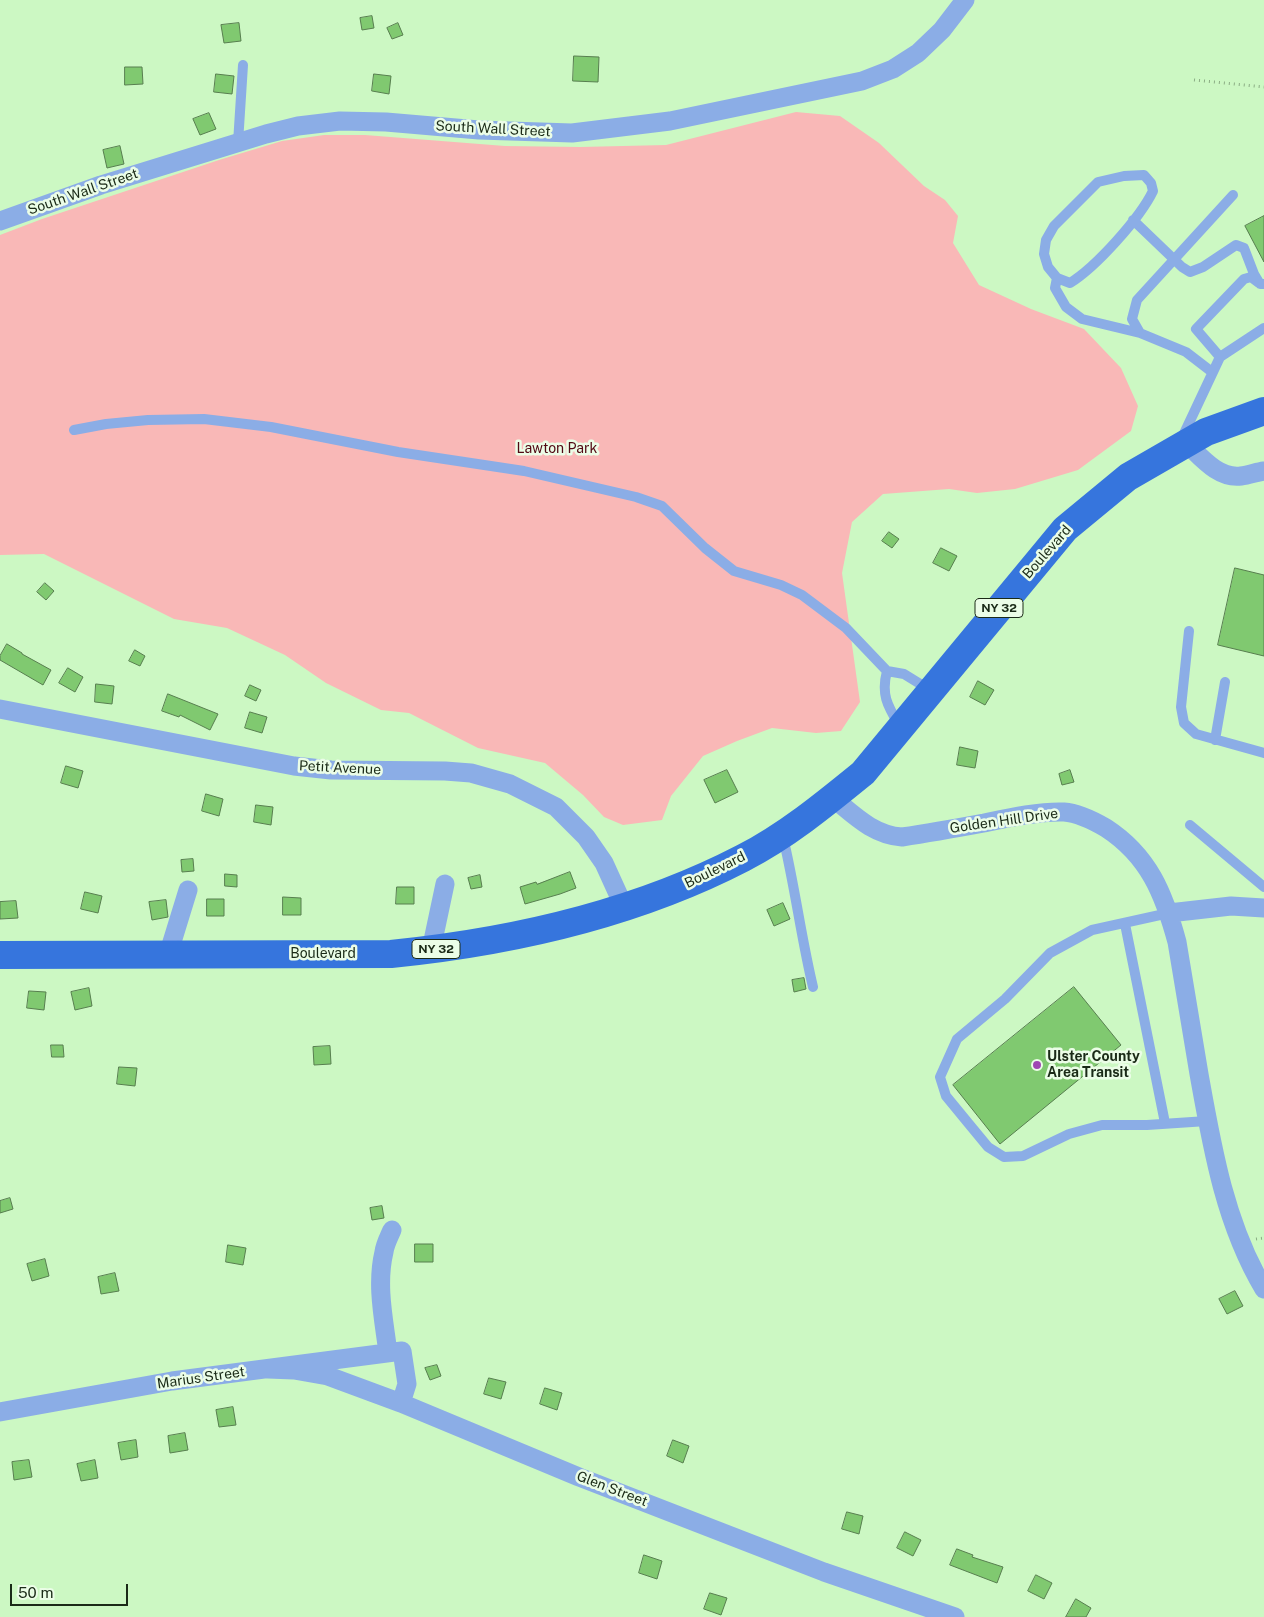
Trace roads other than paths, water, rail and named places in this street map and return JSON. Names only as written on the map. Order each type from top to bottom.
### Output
[{"type":"main road","name":"Boulevard","points":[[0,955],[391,954],[431,950],[512,937],[624,907],[681,887],[744,858],[783,834],[833,798],[863,773],[1065,529],[1128,477],[1206,432],[1264,411]]},
{"type":"street","name":"South Wall Street","points":[[0,221],[101,185],[238,142],[298,126],[340,121],[386,122],[479,130],[572,133],[670,121],[862,81],[893,69],[918,53],[942,30],[965,0]]},
{"type":"street","points":[[1182,445],[1224,474],[1240,476],[1264,471]]},
{"type":"street","name":"Petit Avenue","points":[[0,708],[294,766],[331,770],[445,771],[471,774],[510,784],[556,807],[586,837],[604,863],[624,907]]},
{"type":"street","name":"Golden Hill Drive","points":[[833,798],[871,828],[889,836],[902,837],[1017,816],[1065,812],[1093,820],[1128,844],[1141,858],[1155,879],[1169,913],[1177,942],[1207,1121],[1220,1182],[1253,1271],[1264,1289]]},
{"type":"street","points":[[431,950],[446,884]]},
{"type":"street","points":[[168,955],[188,890]]},
{"type":"street","points":[[1169,913],[1230,906],[1264,908]]},
{"type":"street","points":[[392,1230],[384,1251],[380,1290],[395,1352],[407,1384],[401,1403]]},
{"type":"street","name":"Marius Street","points":[[0,1412],[172,1382],[395,1352]]},
{"type":"street","name":"Glen Street","points":[[268,1369],[294,1370],[328,1376],[401,1403],[579,1477],[824,1572],[955,1617]]},
{"type":"lane","points":[[238,142],[243,65]]},
{"type":"lane","points":[[1144,175],[1151,183],[1153,191],[1146,205],[1133,220],[1099,260],[1070,283],[1057,278],[1048,267],[1044,254],[1046,240],[1054,226],[1098,182],[1124,176],[1144,175]]},
{"type":"lane","points":[[1140,332],[1132,319],[1137,300],[1233,195]]},
{"type":"lane","points":[[1133,220],[1182,267],[1190,272],[1203,268],[1236,245],[1244,248],[1254,274],[1263,286]]},
{"type":"lane","points":[[1220,357],[1196,329],[1244,279],[1251,277],[1263,286]]},
{"type":"lane","points":[[1057,278],[1055,288],[1066,307],[1082,319],[1140,332],[1186,352],[1212,372]]},
{"type":"lane","points":[[1182,445],[1220,357],[1264,328]]},
{"type":"lane","points":[[74,430],[106,424],[139,421],[204,419],[271,427],[398,452],[524,471],[636,497],[662,506],[705,548],[734,570],[780,585],[802,595],[846,628],[887,671],[904,674],[931,691]]},
{"type":"lane","points":[[1189,631],[1181,707],[1184,723],[1196,734],[1264,754]]},
{"type":"lane","points":[[887,671],[883,685],[887,707],[901,727]]},
{"type":"lane","points":[[1215,740],[1225,682]]},
{"type":"lane","points":[[1190,825],[1264,887]]},
{"type":"lane","points":[[783,834],[813,987]]},
{"type":"lane","points":[[1169,913],[1092,930],[1050,953],[1005,999],[957,1039],[940,1077],[946,1096],[988,1147],[1004,1157],[1023,1156],[1069,1134],[1102,1125],[1207,1121]]},
{"type":"lane","points":[[1125,924],[1165,1124]]},
{"type":"place","name":"Ulster County Area Transit","points":[[1037,1065]]},
{"type":"park label","name":"Lawton Park","points":[[557,449]]}]
